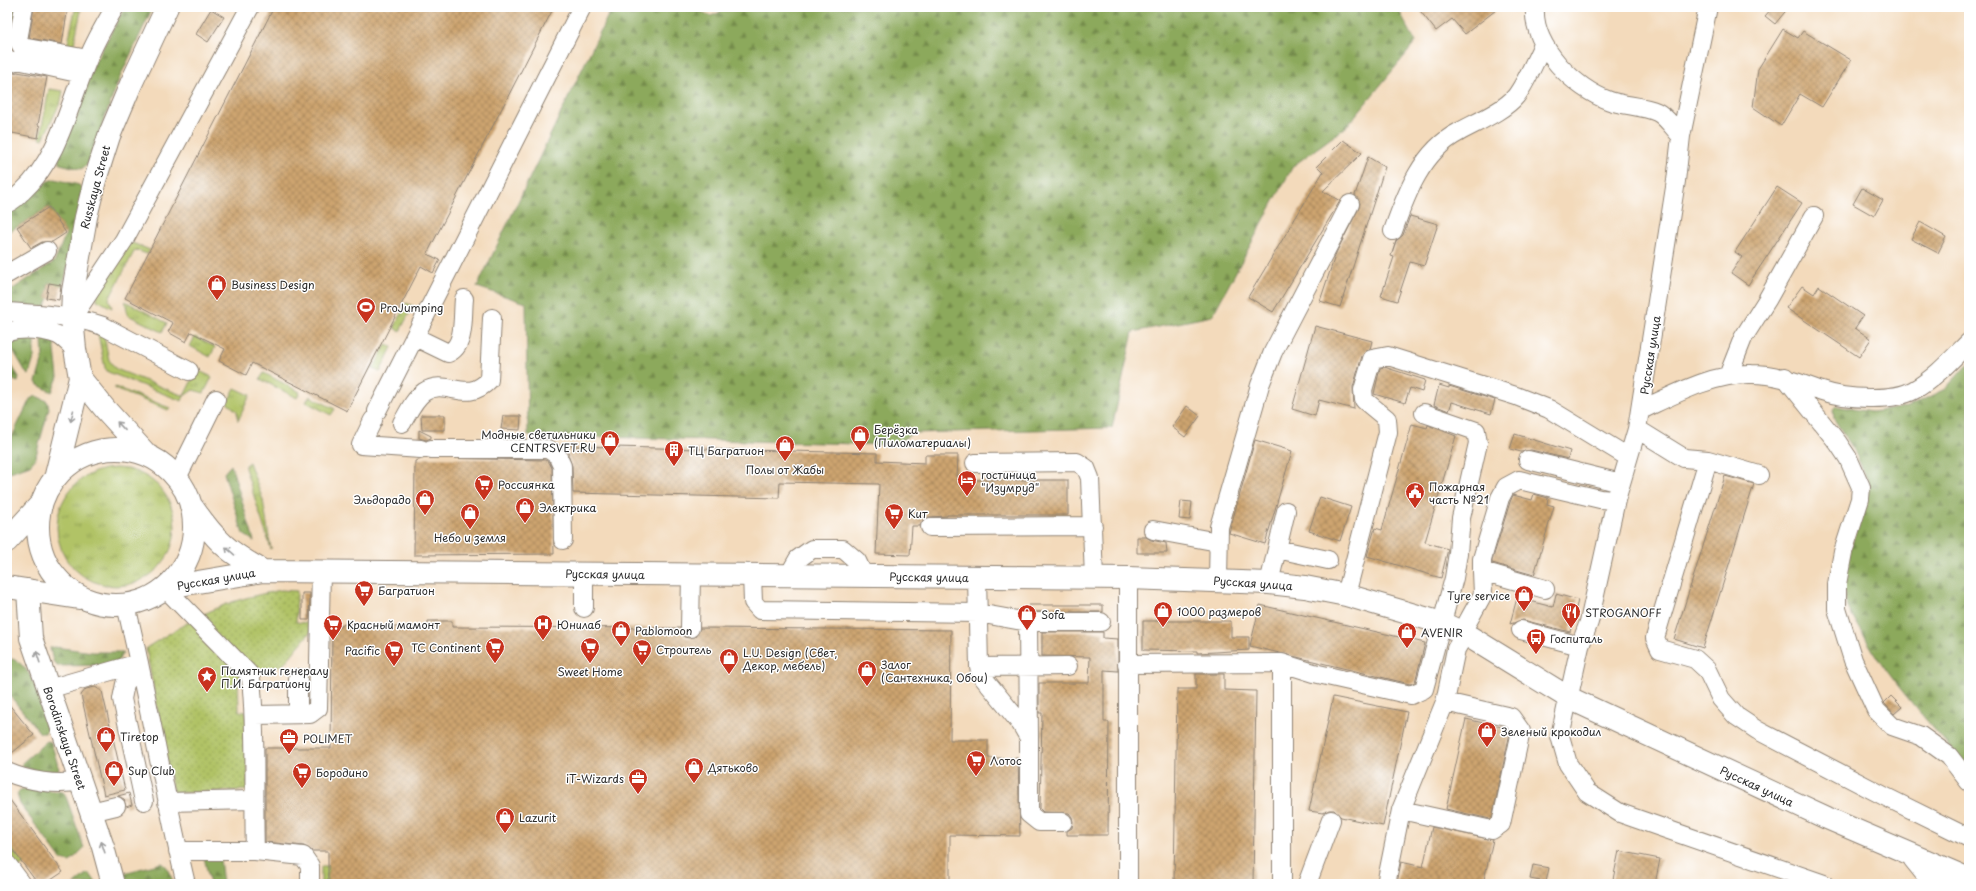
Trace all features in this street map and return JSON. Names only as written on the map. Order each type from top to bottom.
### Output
[{"type":"main road","name":"Russkaya Street","points":[[56,475],[80,378],[72,318],[76,278],[86,217],[95,180],[109,136],[125,97],[167,7]]},
{"type":"main road","name":"Russkaya Street","points":[[80,378],[105,409],[147,455]]},
{"type":"main road","points":[[80,598],[58,581],[49,568],[43,554],[38,520],[39,506],[44,494],[56,475],[72,462],[93,453],[120,448],[147,455]]},
{"type":"main road","name":"Русская улица","points":[[147,455],[161,463],[176,478],[193,508],[213,536],[236,556],[263,571]]},
{"type":"main road","points":[[7,541],[39,506]]},
{"type":"main road","points":[[18,588],[80,598],[104,605],[126,605],[146,599],[167,588],[179,574],[192,548],[194,528],[193,508]]},
{"type":"main road","name":"Русская улица","points":[[167,588],[263,571],[1128,578],[1218,580],[1305,587],[1346,595],[1442,623],[1464,633],[1569,698],[1912,856],[1935,884]]},
{"type":"main road","name":"Borodinskaya Street","points":[[18,588],[48,689],[91,812],[114,884]]},
{"type":"main road","points":[[1912,856],[1969,880]]},
{"type":"street","points":[[24,7],[18,40],[22,47],[85,66]]},
{"type":"street","points":[[7,203],[11,202],[27,188],[43,169],[72,106],[85,66],[115,7]]},
{"type":"street","points":[[72,318],[124,240],[250,7]]},
{"type":"street","points":[[492,318],[489,380],[482,388],[470,392],[440,387],[425,392],[416,400],[396,434],[361,445],[582,7]]},
{"type":"street","points":[[1535,7],[1535,16],[1543,45],[1582,87],[1610,101],[1658,112],[1681,136]]},
{"type":"street","name":"Русская улица","points":[[1569,698],[1580,646],[1589,622],[1616,500],[1637,429],[1641,410],[1676,181],[1681,136],[1708,7]]},
{"type":"street","points":[[1393,231],[1405,196],[1441,142],[1485,119],[1515,97],[1543,45]]},
{"type":"street","points":[[7,65],[14,61],[22,61],[85,66]]},
{"type":"street","points":[[1218,580],[1219,527],[1260,385],[1274,352],[1350,204]]},
{"type":"street","points":[[1728,376],[1743,338],[1767,300],[1814,216]]},
{"type":"street","points":[[7,274],[47,251]]},
{"type":"street","points":[[415,337],[448,353],[456,350],[460,342],[464,299]]},
{"type":"street","points":[[7,312],[56,315],[103,326],[189,371]]},
{"type":"street","points":[[7,332],[16,330],[38,330],[59,335],[75,349]]},
{"type":"street","points":[[1641,410],[1677,393],[1728,376],[1752,374],[1785,378],[1824,392],[1864,398],[1892,397],[1914,390],[1936,374],[1969,342]]},
{"type":"street","points":[[1346,595],[1388,432],[1387,419],[1364,400],[1363,390],[1372,359],[1388,356],[1516,396],[1548,410],[1628,457]]},
{"type":"street","points":[[1785,378],[1838,442],[1848,458],[1861,487],[1860,499],[1843,552],[1837,584],[1837,609],[1853,660],[1876,710],[1892,726],[1921,736],[1949,756],[1969,782]]},
{"type":"street","points":[[176,478],[216,399]]},
{"type":"street","points":[[1127,664],[1282,664],[1411,696],[1424,689],[1454,578],[1461,518],[1478,443],[1476,431],[1424,413]]},
{"type":"street","points":[[1637,429],[1684,458],[1708,460],[1760,475]]},
{"type":"street","points":[[396,434],[426,449],[548,449],[557,455],[562,466],[564,540]]},
{"type":"street","points":[[1528,460],[1621,483]]},
{"type":"street","points":[[1708,460],[1655,638],[1660,650],[1695,659],[1707,670],[1721,699],[1736,716],[1757,730],[1969,838]]},
{"type":"street","points":[[975,463],[1077,462],[1086,468],[1090,478],[1094,578]]},
{"type":"street","points":[[1386,884],[1401,810],[1445,702],[1456,649],[1483,594],[1482,559],[1500,498],[1506,487],[1519,480],[1600,499],[1616,500]]},
{"type":"street","points":[[1269,583],[1286,510]]},
{"type":"street","points":[[930,527],[1093,526]]},
{"type":"street","points":[[1153,530],[1218,542]]},
{"type":"street","points":[[1277,549],[1328,560]]},
{"type":"street","points":[[255,715],[310,714],[318,708],[322,571]]},
{"type":"street","points":[[1482,571],[1545,590]]},
{"type":"street","points":[[584,573],[584,608]]},
{"type":"street","points":[[690,628],[691,574]]},
{"type":"street","points":[[752,575],[753,602],[760,610],[978,613],[1028,622],[1100,622]]},
{"type":"street","points":[[977,577],[979,667],[981,675],[1021,724],[1029,738]]},
{"type":"street","points":[[1128,578],[1128,884]]},
{"type":"street","points":[[167,588],[249,674],[255,715],[253,800],[255,851]]},
{"type":"street","points":[[126,605],[140,663],[167,802],[186,884]]},
{"type":"street","points":[[1028,622],[1029,814],[1039,822],[1062,822]]},
{"type":"street","points":[[1521,630],[1580,646]]},
{"type":"street","points":[[48,689],[140,663]]},
{"type":"street","points":[[140,663],[125,684],[122,699],[144,801]]},
{"type":"street","points":[[1282,664],[1282,884]]},
{"type":"street","points":[[979,667],[1068,666]]},
{"type":"street","points":[[298,678],[298,714]]},
{"type":"street","points":[[1569,698],[1560,736],[1568,764],[1587,792],[1620,813],[1824,884]]},
{"type":"street","points":[[1401,810],[1492,830],[1501,824],[1521,731],[1511,717],[1445,702]]},
{"type":"street","points":[[7,772],[29,779],[48,781],[80,781]]},
{"type":"street","points":[[167,802],[253,800]]},
{"type":"street","points":[[91,812],[116,806]]},
{"type":"street","points":[[1307,884],[1331,820]]},
{"type":"street","points":[[178,851],[255,851],[303,856],[310,866],[310,884]]},
{"type":"street","points":[[7,864],[22,884]]},
{"type":"green space","points":[[7,7],[17,7],[10,50],[7,55]]},
{"type":"green space","points":[[125,7],[153,7],[120,77],[87,165],[81,169],[60,164],[58,159],[59,154],[80,109],[93,66]]},
{"type":"green space","points":[[612,7],[690,7],[711,16],[720,12],[722,7],[1397,7],[1416,42],[1346,127],[1293,166],[1212,316],[1133,332],[1112,428],[913,433],[894,445],[528,435],[526,303],[477,287]]},
{"type":"green space","points":[[75,10],[81,11],[73,48],[67,47]]},
{"type":"green space","points":[[49,89],[63,91],[61,101],[43,139],[40,138]]},
{"type":"green space","points":[[55,179],[79,185],[83,189],[65,279],[62,286],[49,283],[46,297],[49,298],[45,307],[7,304],[7,293],[55,261],[66,233],[49,207],[7,233],[7,208],[36,187]]},
{"type":"green space","points":[[130,242],[150,250],[147,254],[135,250],[109,299],[112,308],[97,300],[97,292]]},
{"type":"green space","points":[[125,301],[167,323],[162,332],[128,315]]},
{"type":"green space","points":[[406,303],[413,306],[400,331],[394,328]]},
{"type":"green space","points":[[97,329],[103,331],[109,360],[116,369],[184,396],[182,401],[108,372],[105,368]]},
{"type":"green space","points":[[34,337],[34,358],[29,375],[7,340]]},
{"type":"green space","points":[[195,337],[215,347],[210,357],[190,346]]},
{"type":"green space","points":[[42,338],[54,341],[58,377],[52,392],[38,385],[36,382],[43,358]]},
{"type":"green space","points":[[386,344],[392,347],[380,372],[373,369]]},
{"type":"green space","points":[[7,358],[19,377],[18,382],[7,378]]},
{"type":"green space","points":[[1969,363],[1969,770],[1886,670],[1863,634],[1846,603],[1844,586],[1846,572],[1853,542],[1870,486],[1854,450],[1834,419],[1833,409],[1836,406],[1871,412],[1908,407],[1945,389]]},
{"type":"green space","points":[[197,370],[212,377],[204,393],[193,390],[184,396]]},
{"type":"green space","points":[[264,373],[300,392],[297,398],[260,379]]},
{"type":"green space","points":[[115,387],[170,408],[168,410],[115,389]]},
{"type":"green space","points":[[235,388],[250,395],[238,421],[237,411],[227,403]]},
{"type":"green space","points":[[36,396],[47,401],[49,408],[35,459],[30,465],[7,473],[7,447],[30,399]]},
{"type":"green space","points":[[310,396],[335,409],[331,415],[306,402]]},
{"type":"green space","points":[[249,462],[263,500],[271,549],[245,468],[245,465]]},
{"type":"green space","points":[[231,465],[254,541],[243,534],[224,473]]},
{"type":"green space","points":[[116,468],[127,469],[138,473],[149,478],[158,485],[165,494],[170,505],[174,516],[174,538],[170,549],[165,560],[158,569],[149,576],[138,581],[127,585],[116,586],[105,585],[94,581],[83,576],[74,569],[67,560],[62,549],[58,538],[57,527],[58,516],[62,505],[67,494],[74,485],[83,478],[94,473],[105,469]]},
{"type":"green space","points":[[281,590],[297,591],[296,622],[317,624],[283,665],[238,677],[239,711],[246,712],[248,790],[173,793],[146,648],[194,619],[214,609],[245,598]]},
{"type":"green space","points":[[54,647],[93,652],[123,652],[118,661],[110,665],[57,666],[53,661],[50,648]]},
{"type":"green space","points":[[13,659],[26,670],[35,686],[46,723],[47,730],[45,733],[40,733],[7,692],[7,660]]},
{"type":"green space","points":[[47,741],[51,742],[59,769],[56,772],[47,773],[22,767],[22,763]]},
{"type":"green space","points":[[29,788],[63,792],[65,794],[84,848],[70,862],[62,860],[59,857],[20,804],[17,794],[20,790]]},
{"type":"green space","points":[[8,844],[24,864],[17,869],[7,856]]},
{"type":"green space","points":[[204,857],[220,859],[223,884],[210,884]]},
{"type":"green space","points":[[162,863],[168,869],[173,884],[126,884],[124,873]]},
{"type":"green space","points":[[321,866],[328,866],[328,884],[321,884]]},
{"type":"green space","points":[[86,874],[90,874],[97,884],[74,884]]},
{"type":"building","points":[[34,7],[68,7],[62,44],[29,38]]},
{"type":"building","points":[[274,7],[554,7],[427,254],[440,260],[433,273],[421,266],[347,411],[252,363],[246,375],[219,361],[225,349],[191,332],[186,342],[168,332],[173,323],[125,298]]},
{"type":"building","points":[[1417,7],[1500,7],[1465,34],[1452,19],[1436,31]]},
{"type":"building","points":[[1773,7],[1789,7],[1775,24],[1765,16]]},
{"type":"building","points":[[211,9],[224,17],[208,42],[196,34]]},
{"type":"building","points":[[1783,29],[1798,38],[1803,31],[1851,60],[1822,107],[1800,94],[1781,126],[1753,107],[1758,69]]},
{"type":"building","points":[[17,72],[47,77],[38,125],[40,126],[38,138],[7,132],[7,99],[12,74]]},
{"type":"building","points":[[1343,140],[1362,153],[1323,191],[1340,201],[1273,312],[1248,297],[1323,172],[1317,166]]},
{"type":"building","points":[[1368,157],[1385,167],[1340,307],[1320,301],[1336,253],[1359,208],[1360,203],[1355,195]]},
{"type":"building","points":[[1777,187],[1802,203],[1748,285],[1731,273],[1742,257],[1735,252]]},
{"type":"building","points":[[1862,188],[1883,200],[1874,216],[1853,204]]},
{"type":"building","points":[[49,207],[66,233],[52,242],[42,242],[31,248],[17,227]]},
{"type":"building","points":[[1410,216],[1438,224],[1424,266],[1410,262],[1397,301],[1381,296],[1394,257],[1391,256],[1396,241],[1403,235]]},
{"type":"building","points":[[1920,222],[1946,237],[1938,253],[1911,239]]},
{"type":"building","points":[[49,283],[61,285],[59,300],[46,298]]},
{"type":"building","points":[[1802,286],[1814,294],[1819,286],[1863,316],[1855,328],[1871,339],[1859,357],[1786,308]]},
{"type":"building","points":[[1315,326],[1372,341],[1370,349],[1362,356],[1353,387],[1354,409],[1319,400],[1315,416],[1292,409]]},
{"type":"building","points":[[1384,367],[1425,380],[1422,392],[1410,388],[1405,403],[1374,394],[1380,368]]},
{"type":"building","points":[[1439,385],[1449,388],[1449,386],[1495,400],[1491,414],[1452,402],[1449,411],[1434,405]]},
{"type":"building","points":[[1187,406],[1200,416],[1185,437],[1172,427]]},
{"type":"building","points":[[421,415],[445,415],[445,430],[422,430]]},
{"type":"building","points":[[503,416],[521,416],[520,430],[501,429]]},
{"type":"building","points":[[1412,424],[1427,428],[1428,425],[1456,436],[1425,542],[1448,549],[1441,578],[1367,556],[1375,528],[1382,530]]},
{"type":"building","points":[[419,430],[431,436],[431,438],[426,440],[419,438]]},
{"type":"building","points":[[1515,434],[1570,451],[1568,459],[1531,450],[1521,452],[1510,449]]},
{"type":"building","points":[[1255,440],[1292,451],[1265,544],[1229,533]]},
{"type":"building","points":[[569,446],[877,453],[877,461],[925,463],[925,455],[958,455],[957,480],[1068,480],[1068,515],[947,515],[924,518],[920,526],[912,526],[910,555],[876,554],[879,484],[780,482],[779,498],[573,493],[572,466],[568,455]]},
{"type":"building","name":"Россиянка","points":[[426,458],[545,460],[549,462],[552,468],[554,554],[414,555],[415,461]]},
{"type":"building","points":[[1725,476],[1754,484],[1703,648],[1674,639]]},
{"type":"building","points":[[1534,494],[1548,498],[1547,504],[1554,506],[1534,575],[1492,563],[1492,561],[1513,495],[1532,500]]},
{"type":"building","points":[[1320,497],[1351,507],[1340,541],[1309,531]]},
{"type":"building","points":[[1181,501],[1192,502],[1190,520],[1179,519]]},
{"type":"building","points":[[1137,537],[1146,537],[1151,540],[1166,543],[1167,553],[1137,553]]},
{"type":"building","points":[[302,593],[310,593],[309,620],[302,620]]},
{"type":"building","points":[[1556,594],[1578,600],[1570,632],[1523,620],[1510,624],[1517,598],[1553,607]]},
{"type":"building","points":[[1029,605],[1103,605],[1103,612],[1029,612]]},
{"type":"building","points":[[1260,605],[1425,643],[1415,682],[1410,684],[1250,646]]},
{"type":"building","points":[[428,621],[452,621],[452,627],[680,628],[684,637],[689,638],[695,637],[700,628],[951,630],[950,740],[988,740],[988,758],[1018,758],[1020,836],[950,835],[950,884],[328,884],[328,851],[312,851],[304,846],[265,842],[265,748],[331,748],[332,626],[339,627],[347,623],[353,627],[428,627]]},
{"type":"building","points":[[1143,621],[1231,621],[1231,637],[1249,637],[1249,650],[1197,653],[1197,651],[1143,650]]},
{"type":"building","points":[[1042,632],[1103,632],[1103,638],[1118,639],[1118,671],[1104,670],[1104,722],[1109,722],[1108,835],[1067,835],[1067,831],[1072,828],[1073,822],[1069,813],[1043,812],[1040,809],[1042,713],[1039,713],[1039,683],[1089,683],[1090,657],[1042,656]]},
{"type":"building","points":[[1196,674],[1224,674],[1224,690],[1256,691],[1253,884],[1174,884],[1177,689],[1196,689]]},
{"type":"building","name":"Tiretop","points":[[95,687],[102,691],[125,790],[104,795],[81,695],[86,689]]},
{"type":"building","points":[[1891,696],[1902,707],[1894,714],[1884,703]]},
{"type":"building","points":[[1333,697],[1407,712],[1383,826],[1341,817],[1334,810],[1329,810],[1323,813],[1309,811]]},
{"type":"building","points":[[7,702],[34,735],[7,757]]},
{"type":"building","points":[[1466,719],[1506,728],[1510,733],[1492,818],[1490,819],[1446,809]]},
{"type":"building","points":[[129,793],[132,805],[126,807],[124,799],[118,796]]},
{"type":"building","points":[[7,796],[63,872],[45,884],[38,884],[7,842]]},
{"type":"building","points":[[1432,827],[1493,840],[1483,884],[1397,884],[1401,862],[1423,867]]},
{"type":"building","points":[[1619,851],[1660,859],[1655,884],[1612,884]]},
{"type":"building","points":[[1533,865],[1549,868],[1546,882],[1530,879]]},
{"type":"place","name":"Business Design","points":[[217,301]]},
{"type":"place","name":"ProJumping","points":[[366,324]]},
{"type":"place","name":"Берёзка (Пиломатериалы)","points":[[860,452]]},
{"type":"place","name":"Модные светильники CENTRSVET.RU","points":[[610,457]]},
{"type":"place","name":"Полы от Жабы","points":[[785,462]]},
{"type":"place","name":"ТЦ Багратион","points":[[674,467]]},
{"type":"place","name":"гостиница \"Изумруд\"","points":[[967,497]]},
{"type":"place","name":"Россиянка","points":[[484,501]]},
{"type":"place","name":"Пожарная часть №21","points":[[1415,509]]},
{"type":"place","name":"Эльдорадо","points":[[425,516]]},
{"type":"place","name":"Электрика","points":[[525,524]]},
{"type":"place","name":"Небо и земля","points":[[470,530]]},
{"type":"place","name":"Кит","points":[[894,530]]},
{"type":"place","name":"Багратион","points":[[364,607]]},
{"type":"place","name":"Tyre service","points":[[1524,612]]},
{"type":"place","name":"1000 размеров","points":[[1163,628]]},
{"type":"place","name":"STROGANOFF","points":[[1571,629]]},
{"type":"place","name":"Sofa","points":[[1027,631]]},
{"type":"place","name":"Красный мамонт","points":[[333,641]]},
{"type":"place","name":"Юнилаб","points":[[543,641]]},
{"type":"place","name":"Pablomoon","points":[[621,647]]},
{"type":"place","name":"AVENIR","points":[[1407,649]]},
{"type":"place","name":"Госпиталь","points":[[1536,655]]},
{"type":"place","name":"TC Continent","points":[[495,664]]},
{"type":"place","name":"Sweet Home","points":[[590,664]]},
{"type":"place","name":"Строитель","points":[[642,666]]},
{"type":"place","name":"Pacific","points":[[394,667]]},
{"type":"place","name":"L.U. Design (Свет, Декор, мебель)","points":[[729,675]]},
{"type":"place","name":"Залог (Сантехника, Обои)","points":[[867,687]]},
{"type":"place","name":"Памятник генералу П.И. Багратиону","points":[[207,693]]},
{"type":"place","name":"Зеленый крокодил","points":[[1487,748]]},
{"type":"place","name":"Tiretop","points":[[106,753]]},
{"type":"place","name":"POLIMET","points":[[289,755]]},
{"type":"place","name":"Лотос","points":[[976,777]]},
{"type":"place","name":"Дятьково","points":[[694,784]]},
{"type":"place","name":"Sup Club","points":[[114,787]]},
{"type":"place","name":"Бородино","points":[[302,789]]},
{"type":"place","name":"iT-Wizards","points":[[638,795]]},
{"type":"place","name":"Lazurit","points":[[505,834]]}]
